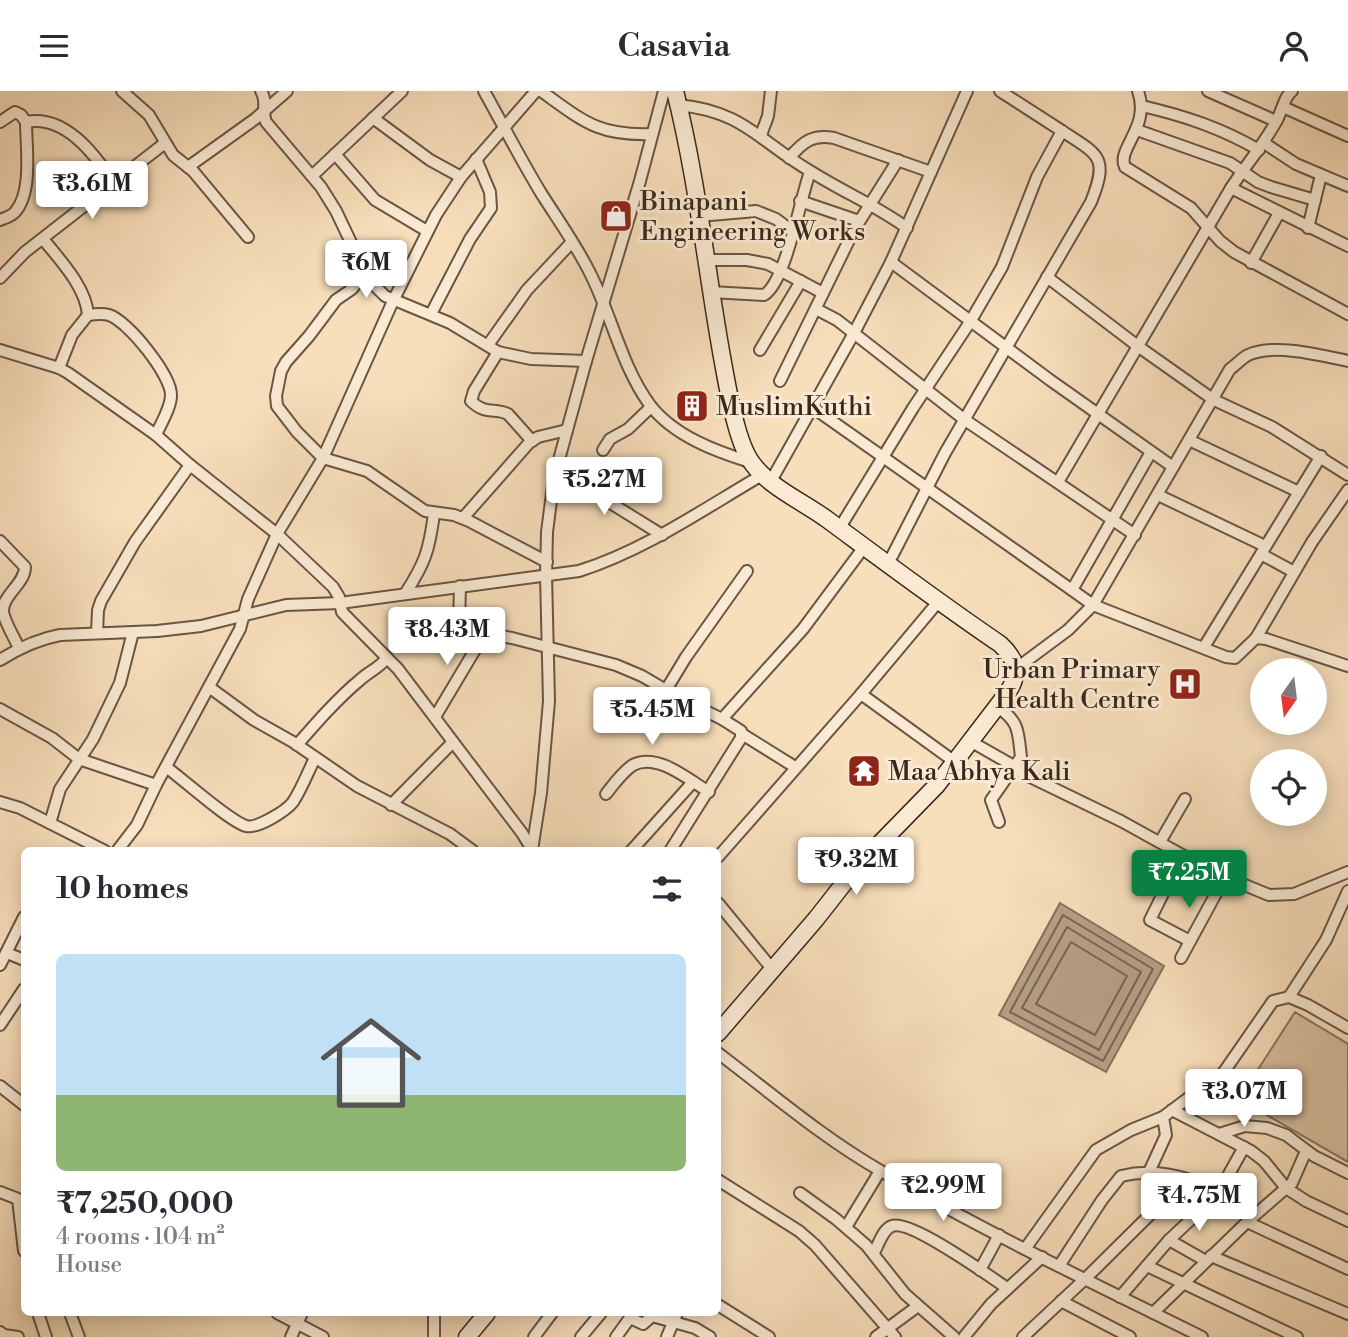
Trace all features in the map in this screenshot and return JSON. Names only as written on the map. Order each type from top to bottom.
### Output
[{"type":"main road","points":[[677,98],[728,386],[750,462],[766,478],[1000,644],[1012,656],[1017,669],[1012,685],[997,707],[937,785],[856,868],[721,1030]]},
{"type":"main road","points":[[471,1335],[485,1316]]},
{"type":"street","points":[[122,91],[149,115],[173,155],[188,167],[248,236]]},
{"type":"street","points":[[261,91],[265,103],[262,114],[266,123],[313,175],[336,211],[365,272],[379,292],[393,301],[431,314],[493,348],[531,359],[586,361]]},
{"type":"street","points":[[188,167],[262,114],[287,91]]},
{"type":"street","points":[[313,175],[402,91]]},
{"type":"street","points":[[484,91],[604,301],[624,357],[651,407],[692,440],[750,462]]},
{"type":"street","points":[[120,847],[137,825],[240,629],[248,599],[277,534],[323,458],[427,231],[461,177],[538,91],[579,118],[606,131],[628,135],[652,134]]},
{"type":"street","points":[[533,847],[545,750],[549,648],[547,532],[554,478],[664,91]]},
{"type":"street","points":[[761,135],[768,116],[771,91]]},
{"type":"street","points":[[0,660],[19,648],[47,637],[201,626],[286,605],[340,603],[579,571],[613,560],[766,478],[812,407],[891,262],[967,91]]},
{"type":"street","points":[[887,566],[926,488],[1091,202],[1102,168],[1098,158],[1087,147],[1000,91]]},
{"type":"street","points":[[1138,91],[1142,106],[1137,129],[1123,156],[1125,167],[1191,208],[1234,252],[1348,314]]},
{"type":"street","points":[[1208,91],[1276,121]]},
{"type":"street","points":[[1058,482],[1231,188],[1276,121],[1287,92]]},
{"type":"street","points":[[677,98],[733,118],[810,171],[870,203],[907,228]]},
{"type":"street","points":[[1142,106],[1217,127],[1348,186]]},
{"type":"street","points":[[1283,107],[1348,136]]},
{"type":"street","points":[[0,122],[15,112],[26,122],[27,163],[24,191],[15,213],[0,221]]},
{"type":"street","points":[[373,118],[430,160],[461,177]]},
{"type":"street","points":[[26,122],[46,120],[65,131],[92,153],[113,182]]},
{"type":"street","points":[[1137,129],[1230,163],[1258,182],[1315,200]]},
{"type":"street","points":[[839,529],[971,322],[1002,267],[1037,177],[1062,131]]},
{"type":"street","points":[[789,157],[803,142],[811,137],[822,136],[932,172]]},
{"type":"street","points":[[0,278],[25,252],[165,143]]},
{"type":"street","points":[[335,154],[375,201],[427,231]]},
{"type":"street","points":[[431,314],[470,239],[491,208],[491,192],[476,159]]},
{"type":"street","points":[[780,381],[859,221],[898,160]]},
{"type":"street","points":[[711,292],[764,295],[774,288],[783,270],[810,171]]},
{"type":"street","points":[[1308,228],[1321,175]]},
{"type":"street","points":[[1231,188],[1308,228],[1347,244]]},
{"type":"street","points":[[800,201],[859,221]]},
{"type":"street","points":[[699,216],[756,211],[776,219],[792,231]]},
{"type":"street","points":[[1251,263],[1279,213]]},
{"type":"street","points":[[43,239],[87,304],[88,315],[72,335],[59,368]]},
{"type":"street","points":[[532,441],[508,414],[503,411],[485,411],[471,401],[493,348],[527,290],[572,242]]},
{"type":"street","points":[[706,260],[747,260],[768,264],[823,293]]},
{"type":"street","points":[[891,262],[1173,467]]},
{"type":"street","points":[[365,272],[352,289],[328,309],[286,362],[281,371],[276,396],[277,406],[297,432],[323,458],[367,471],[425,511],[454,515],[547,562]]},
{"type":"street","points":[[1047,277],[1214,400],[1272,427],[1347,472]]},
{"type":"street","points":[[760,350],[801,281]]},
{"type":"street","points":[[816,309],[837,320],[965,420],[1135,535]]},
{"type":"street","points":[[88,315],[107,314],[118,320],[158,364],[171,397],[156,435]]},
{"type":"street","points":[[0,350],[59,368],[156,435],[277,534],[333,587],[339,597],[342,612],[387,658],[435,717],[531,847]]},
{"type":"street","points":[[1017,669],[1068,629],[1093,605],[1230,369],[1247,355],[1270,351],[1348,361]]},
{"type":"street","points":[[603,450],[610,439],[628,429],[651,407]]},
{"type":"street","points":[[812,407],[1093,605],[1235,658],[1256,638],[1294,572],[1344,505],[1348,491]]},
{"type":"street","points":[[463,519],[532,441],[567,429]]},
{"type":"street","points":[[1189,440],[1299,492]]},
{"type":"street","points":[[1072,590],[1151,452]]},
{"type":"street","points":[[1205,647],[1321,456]]},
{"type":"street","points":[[97,633],[101,601],[135,542],[190,465]]},
{"type":"street","points":[[554,478],[587,489],[662,535]]},
{"type":"street","points":[[1158,495],[1263,550],[1294,572]]},
{"type":"street","points":[[405,594],[423,567],[429,550],[434,514]]},
{"type":"street","points":[[0,541],[25,567],[24,576],[4,607],[4,614],[19,648]]},
{"type":"street","points":[[722,719],[803,629],[864,547]]},
{"type":"street","points":[[666,690],[747,571]]},
{"type":"street","points":[[460,586],[460,627],[616,665],[722,719],[795,767]]},
{"type":"street","points":[[721,853],[938,602]]},
{"type":"street","points":[[50,823],[60,789],[103,719],[120,683],[133,632]]},
{"type":"street","points":[[435,717],[485,633]]},
{"type":"street","points":[[1256,638],[1348,666]]},
{"type":"street","points":[[297,745],[348,691],[363,677],[380,667],[387,658]]},
{"type":"street","points":[[209,687],[254,720],[297,745],[364,791],[450,834],[468,847]]},
{"type":"street","points":[[860,694],[955,762]]},
{"type":"street","points":[[997,707],[1017,725],[1021,757],[991,800],[999,822]]},
{"type":"street","points":[[0,709],[52,738],[79,759],[156,785]]},
{"type":"street","points":[[673,847],[709,792],[742,734]]},
{"type":"street","points":[[970,741],[1022,773],[1121,821],[1225,877],[1269,895],[1294,894],[1348,871]]},
{"type":"street","points":[[391,805],[453,742]]},
{"type":"street","points":[[166,767],[234,819],[248,827],[254,827],[284,810],[292,802],[315,758]]},
{"type":"street","points":[[606,794],[626,770],[647,762],[671,769],[709,792]]},
{"type":"street","points":[[635,847],[693,782]]},
{"type":"street","points":[[1160,842],[1185,799]]},
{"type":"street","points":[[0,802],[20,808],[97,847]]},
{"type":"street","points":[[1182,855],[1150,920],[1190,941]]},
{"type":"street","points":[[1181,958],[1225,877]]},
{"type":"street","points":[[1289,997],[1326,940],[1348,891]]},
{"type":"street","points":[[721,907],[774,969]]},
{"type":"street","points":[[0,965],[21,923]]},
{"type":"street","points":[[7,953],[21,959]]},
{"type":"street","points":[[0,1025],[21,994]]},
{"type":"street","points":[[1219,1079],[1273,1001],[1289,997],[1347,1025]]},
{"type":"street","points":[[721,1055],[830,1138],[880,1171],[1025,1249],[1202,1337]]},
{"type":"street","points":[[0,1086],[21,1103]]},
{"type":"street","points":[[1025,1249],[1096,1150],[1168,1113],[1191,1096]]},
{"type":"street","points":[[1168,1113],[1244,1147],[1264,1161],[1286,1188],[1348,1221]]},
{"type":"street","points":[[1149,1172],[1166,1135],[1168,1113]]},
{"type":"street","points":[[1219,1134],[1245,1126],[1267,1128],[1286,1135],[1306,1151],[1348,1173]]},
{"type":"street","points":[[1120,1297],[1169,1240],[1217,1194],[1244,1147]]},
{"type":"street","points":[[1153,1313],[1286,1188],[1296,1177],[1306,1151]]},
{"type":"street","points":[[846,1227],[880,1171]]},
{"type":"street","points":[[1059,1266],[1121,1176],[1162,1172],[1186,1179],[1217,1194],[1242,1210],[1249,1220],[1348,1269]]},
{"type":"street","points":[[1023,1337],[1186,1179]]},
{"type":"street","points":[[721,1182],[815,1244],[892,1333]]},
{"type":"street","points":[[0,1192],[18,1199]]},
{"type":"street","points":[[21,1193],[18,1199],[21,1220]]},
{"type":"street","points":[[800,1193],[846,1227],[874,1253],[897,1286],[954,1337]]},
{"type":"street","points":[[874,1253],[888,1229],[892,1225],[899,1225],[933,1240],[1007,1288]]},
{"type":"street","points":[[980,1270],[999,1235]]},
{"type":"street","points":[[1169,1240],[1208,1259],[1348,1314]]},
{"type":"street","points":[[964,1337],[1007,1288],[1042,1257]]},
{"type":"street","points":[[1147,1266],[1297,1337]]},
{"type":"street","points":[[1061,1301],[1130,1337]]},
{"type":"street","points":[[876,1337],[892,1333],[918,1306]]},
{"type":"street","points":[[721,1307],[769,1337]]},
{"type":"street","points":[[39,1316],[46,1337]]},
{"type":"street","points":[[71,1316],[79,1337]]},
{"type":"street","points":[[283,1316],[323,1337]]},
{"type":"street","points":[[291,1337],[301,1316]]},
{"type":"street","points":[[433,1316],[434,1337]]},
{"type":"street","points":[[536,1336],[550,1316]]},
{"type":"street","points":[[581,1337],[598,1316]]},
{"type":"street","points":[[616,1337],[631,1316]]},
{"type":"street","points":[[633,1316],[643,1324],[652,1316],[675,1317],[710,1337]]},
{"type":"street","points":[[667,1337],[675,1317]]},
{"type":"street","points":[[0,1332],[19,1337]]},
{"type":"shaded area","points":[[1295,1012],[1348,1044],[1348,1162],[1239,1099]]},
{"type":"water","points":[[1060,903],[1164,966],[1106,1072],[999,1015]]},
{"type":"place","name":"Binapani Engineering Works","points":[[616,216]]},
{"type":"place","name":"MuslimKuthi","points":[[692,406]]},
{"type":"place","name":"Urban Primary Health Centre","points":[[1185,684]]},
{"type":"place","name":"Maa Abhya Kali","points":[[864,771]]}]
